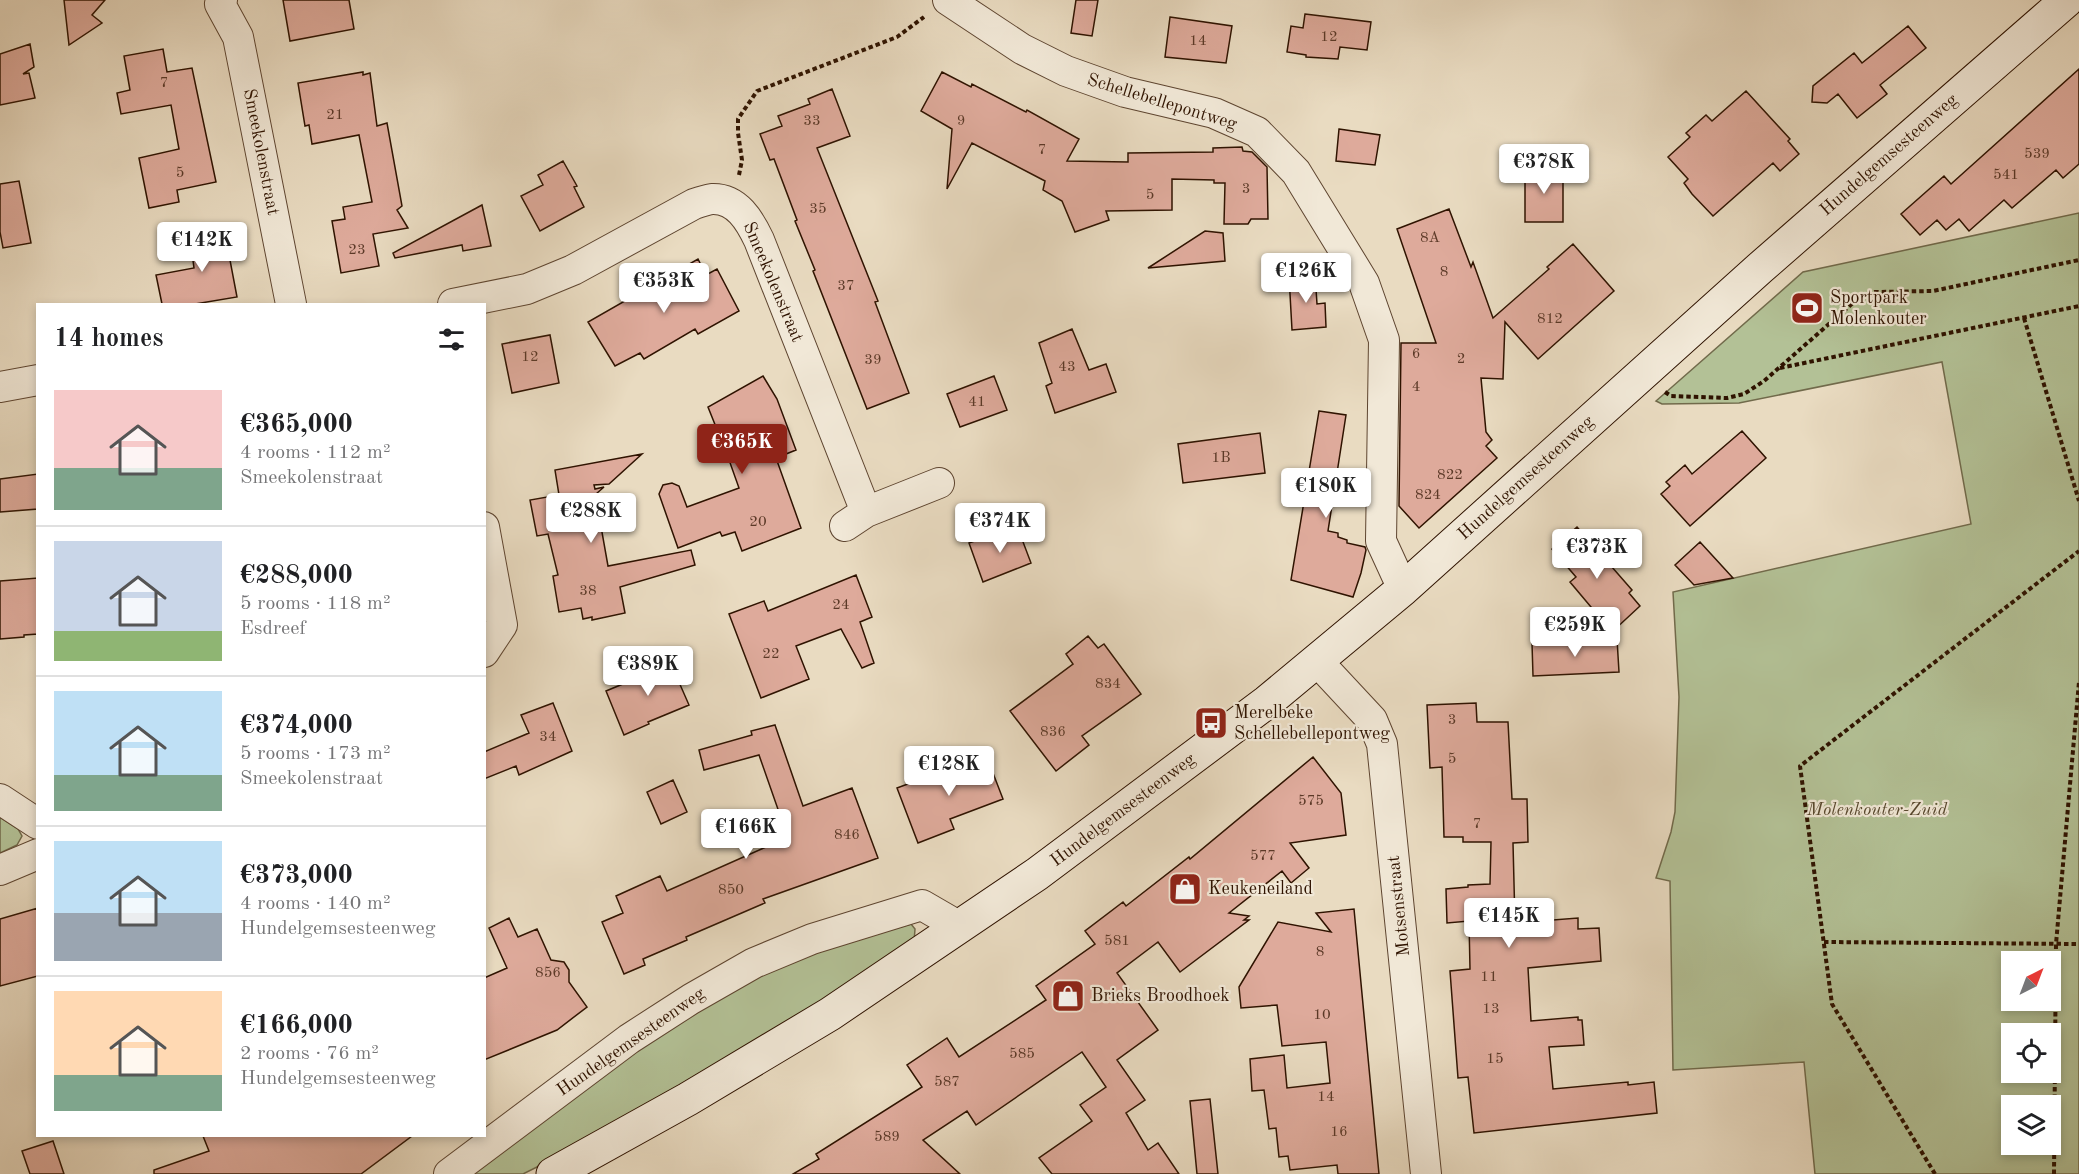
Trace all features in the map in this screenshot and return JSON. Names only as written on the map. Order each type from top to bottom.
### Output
[{"type":"main road","name":"Hundelgemsesteenweg","points":[[553,1174],[688,1099],[830,1014],[1037,874],[1194,758],[1317,661],[1403,589],[1760,268],[2067,0]]},
{"type":"street","name":"Smeekolenstraat","points":[[214,1],[238,37],[291,303]]},
{"type":"street","name":"Schellebellepontweg","points":[[939,6],[1066,71],[1125,92],[1214,113],[1257,132],[1296,172],[1364,284],[1384,340],[1381,541],[1403,589]]},
{"type":"street","name":"Smeekolenstraat","points":[[458,303],[527,289],[564,274],[694,204],[714,199],[732,204],[748,218],[759,240],[856,519],[939,483]]},
{"type":"street","points":[[0,387],[36,380]]},
{"type":"street","points":[[486,538],[502,625],[486,649]]},
{"type":"street","name":"Motsenstraat","points":[[1317,661],[1372,720],[1382,744],[1426,1174]]},
{"type":"street","points":[[0,799],[36,823]]},
{"type":"street","points":[[0,870],[36,855]]},
{"type":"street","name":"Hundelgemsesteenweg","points":[[448,1174],[629,1039],[691,999],[754,963],[812,939],[922,905],[960,927]]},
{"type":"path","points":[[732,204],[742,160],[738,119],[757,91],[897,37],[939,6]]},
{"type":"path","points":[[1641,375],[1671,396],[1727,398],[1744,394],[1778,368],[1862,295],[1875,292],[1933,291],[2079,261]]},
{"type":"path","points":[[1778,368],[2079,306]]},
{"type":"path","points":[[2024,318],[2079,501]]},
{"type":"path","points":[[1935,1174],[1832,1004],[1800,766],[2079,551]]},
{"type":"path","points":[[2054,1174],[2056,944],[2079,682]]},
{"type":"path","points":[[1824,942],[2079,944]]},
{"type":"green space","name":"Molenkouter-Zuid","points":[[2079,213],[2079,1174],[1815,1174],[1804,1062],[1673,1070],[1670,881],[1656,878],[1675,812],[1679,697],[1673,592],[1971,524],[1942,362],[1739,403],[1662,404],[1656,401],[1803,272]]},
{"type":"green space","points":[[0,817],[18,829],[22,836],[17,845],[0,853]]},
{"type":"green space","points":[[911,924],[915,929],[914,942],[792,1020],[545,1163],[523,1174],[468,1174],[701,1004],[802,955]]},
{"type":"building","points":[[64,0],[105,0],[92,15],[102,23],[69,45]]},
{"type":"building","points":[[283,0],[349,0],[354,29],[290,41]]},
{"type":"building","points":[[1076,0],[1098,0],[1092,36],[1071,33]]},
{"type":"building","points":[[1305,14],[1371,22],[1367,50],[1340,47],[1338,59],[1306,57],[1306,55],[1287,52],[1291,26],[1303,28]]},
{"type":"building","points":[[1170,17],[1232,26],[1226,63],[1165,57]]},
{"type":"building","points":[[1908,26],[1926,48],[1880,85],[1887,94],[1857,118],[1838,94],[1827,103],[1812,102],[1813,86],[1854,53],[1862,63]]},
{"type":"building","points":[[30,44],[34,67],[23,74],[29,73],[35,98],[0,105],[0,54]]},
{"type":"building","points":[[163,49],[167,72],[192,68],[216,182],[177,190],[179,202],[149,208],[139,158],[179,149],[171,105],[121,114],[117,93],[130,90],[124,56]]},
{"type":"building","points":[[2079,69],[2079,164],[2063,178],[2056,170],[2012,208],[2004,200],[1969,231],[1959,219],[1946,230],[1937,220],[1920,235],[1901,214],[1944,176],[1951,184]]},
{"type":"building","points":[[363,72],[363,75],[370,73],[377,126],[387,123],[402,206],[397,210],[408,228],[373,234],[379,266],[341,273],[332,221],[345,219],[343,207],[372,202],[359,135],[312,144],[309,125],[305,126],[298,83]]},
{"type":"building","points":[[942,72],[971,87],[972,84],[1026,112],[1027,110],[1079,139],[1067,161],[1128,162],[1128,153],[1213,152],[1213,148],[1242,147],[1243,151],[1252,152],[1267,167],[1268,219],[1251,219],[1248,224],[1224,224],[1225,183],[1214,183],[1214,180],[1172,179],[1172,210],[1106,211],[1109,220],[1075,232],[1062,201],[1043,190],[1045,181],[972,143],[947,189],[952,129],[921,111]]},
{"type":"building","points":[[832,89],[850,136],[817,148],[878,301],[875,302],[909,393],[867,409],[813,271],[815,270],[774,159],[770,160],[760,134],[782,126],[778,116],[810,104],[808,99]]},
{"type":"building","points":[[1746,91],[1790,139],[1788,141],[1799,154],[1780,171],[1773,163],[1713,216],[1692,194],[1684,183],[1688,179],[1668,157],[1690,137],[1686,133],[1706,115],[1712,121]]},
{"type":"building","points":[[1339,129],[1380,135],[1375,165],[1336,161]]},
{"type":"building","points":[[563,161],[577,186],[574,187],[584,207],[540,231],[521,196],[543,185],[538,175]]},
{"type":"building","points":[[1525,167],[1556,168],[1556,171],[1563,171],[1563,222],[1525,222]]},
{"type":"building","points":[[19,181],[31,243],[3,248],[0,232],[0,184]]},
{"type":"building","points":[[482,205],[491,246],[463,251],[462,245],[395,258],[393,253]]},
{"type":"building","points":[[1449,209],[1471,267],[1473,262],[1493,318],[1549,269],[1547,267],[1573,244],[1614,291],[1538,359],[1505,322],[1503,379],[1481,378],[1486,432],[1492,440],[1486,446],[1497,458],[1419,528],[1399,506],[1401,343],[1436,343],[1397,229]]},
{"type":"building","points":[[220,224],[223,240],[226,239],[237,297],[201,303],[162,303],[156,275],[194,268],[191,246],[198,245],[195,230]]},
{"type":"building","points":[[1205,231],[1223,233],[1225,261],[1148,268]]},
{"type":"building","points":[[698,259],[706,275],[717,269],[739,311],[698,334],[695,329],[644,359],[640,353],[615,366],[588,322]]},
{"type":"building","points":[[1315,274],[1317,304],[1325,303],[1326,327],[1292,330],[1289,276]]},
{"type":"building","points":[[1072,329],[1089,370],[1106,364],[1116,392],[1055,413],[1046,386],[1052,383],[1039,343]]},
{"type":"building","points":[[550,335],[559,383],[512,393],[502,344]]},
{"type":"building","points":[[763,376],[777,399],[796,450],[776,458],[801,528],[742,551],[735,532],[722,536],[720,532],[678,548],[659,494],[663,485],[672,483],[679,486],[687,507],[739,488],[728,457],[719,453],[724,447],[708,407]]},
{"type":"building","points":[[994,376],[1007,410],[960,427],[947,394]]},
{"type":"building","points":[[1319,411],[1346,415],[1328,531],[1338,533],[1338,537],[1347,540],[1347,543],[1365,547],[1361,573],[1353,597],[1291,580]]},
{"type":"building","points":[[1742,431],[1766,458],[1690,526],[1661,494],[1670,486],[1666,482],[1685,465],[1692,474]]},
{"type":"building","points":[[1260,433],[1265,473],[1183,483],[1178,444]]},
{"type":"building","points":[[642,454],[609,484],[594,485],[595,489],[604,487],[580,508],[597,504],[608,566],[691,550],[695,565],[620,587],[625,613],[592,620],[592,617],[583,619],[581,608],[559,612],[553,576],[558,575],[548,534],[537,536],[530,500],[559,495],[555,470]]},
{"type":"building","points":[[36,474],[36,509],[0,512],[0,479]]},
{"type":"building","points":[[1017,526],[1031,563],[983,582],[969,543]]},
{"type":"building","points":[[1577,527],[1632,590],[1629,593],[1640,606],[1612,632],[1570,582],[1576,577],[1552,549]]},
{"type":"building","points":[[1700,542],[1733,578],[1694,585],[1675,565]]},
{"type":"building","points":[[856,575],[872,617],[860,622],[874,663],[862,668],[841,629],[796,646],[809,679],[761,698],[729,614],[764,601],[768,611]]},
{"type":"building","points":[[36,578],[36,634],[0,639],[0,581]]},
{"type":"building","points":[[1088,636],[1098,648],[1104,644],[1141,694],[1082,736],[1089,745],[1056,771],[1010,711],[1073,664],[1066,654]]},
{"type":"building","points":[[1617,639],[1619,672],[1533,676],[1532,643]]},
{"type":"building","points":[[668,657],[689,705],[624,735],[606,691],[647,674],[645,667]]},
{"type":"building","points":[[553,703],[572,751],[519,775],[516,766],[486,778],[486,751],[529,733],[521,715]]},
{"type":"building","points":[[1476,703],[1477,722],[1508,722],[1512,799],[1527,799],[1528,842],[1513,843],[1515,923],[1578,918],[1578,929],[1599,928],[1601,961],[1528,968],[1531,1021],[1578,1017],[1578,1020],[1582,1020],[1584,1045],[1549,1047],[1553,1089],[1654,1082],[1657,1113],[1474,1133],[1468,1077],[1458,1078],[1450,971],[1470,969],[1469,921],[1447,923],[1446,889],[1490,884],[1491,842],[1463,842],[1463,837],[1444,837],[1442,767],[1430,768],[1427,705]]},
{"type":"building","points":[[775,725],[803,806],[852,788],[878,858],[763,899],[765,903],[686,937],[687,940],[643,959],[645,965],[624,974],[602,922],[623,913],[616,896],[660,876],[667,891],[766,847],[757,822],[780,815],[759,755],[704,770],[699,750],[752,735],[751,731]]},
{"type":"building","points":[[986,755],[1003,799],[950,819],[954,829],[918,843],[897,788]]},
{"type":"building","points":[[1313,757],[1341,793],[1346,835],[1290,843],[1309,868],[1291,883],[1282,871],[1229,913],[1249,916],[1244,920],[1249,920],[1180,972],[1158,942],[1117,973],[1158,1030],[1117,1060],[1145,1100],[1126,1113],[1148,1150],[1158,1143],[1179,1174],[1052,1174],[1039,1158],[1092,1121],[1080,1105],[1106,1087],[1082,1052],[976,1125],[967,1111],[923,1140],[960,1174],[793,1174],[819,1159],[816,1154],[922,1087],[907,1065],[947,1038],[959,1057],[1046,1000],[1036,986],[1095,944],[1085,931],[1123,902],[1126,906],[1189,857],[1190,859]]},
{"type":"building","points":[[673,780],[687,812],[661,824],[647,792]]},
{"type":"building","points":[[36,909],[36,977],[0,986],[0,919]]},
{"type":"building","points":[[1354,909],[1379,1174],[1338,1174],[1337,1165],[1290,1170],[1288,1156],[1279,1157],[1276,1128],[1269,1129],[1264,1090],[1252,1091],[1250,1059],[1284,1055],[1287,1088],[1330,1083],[1326,1042],[1282,1046],[1277,1005],[1241,1008],[1239,987],[1278,922],[1331,932],[1316,913]]},
{"type":"building","points":[[509,918],[518,937],[537,929],[551,960],[564,962],[569,970],[569,982],[587,1007],[557,1030],[486,1059],[486,977],[507,968],[489,928]]},
{"type":"building","points":[[1210,1099],[1218,1174],[1197,1174],[1190,1101]]},
{"type":"building","points":[[203,1137],[411,1137],[361,1174],[154,1174],[154,1170],[209,1151]]},
{"type":"building","points":[[53,1141],[64,1174],[30,1174],[22,1151]]},
{"type":"place","name":"Sportpark Molenkouter","points":[[1807,308]]},
{"type":"place","name":"Merelbeke Schellebellepontweg","points":[[1211,723]]},
{"type":"place","name":"Keukeneiland","points":[[1185,889]]},
{"type":"place","name":"Brieks Broodhoek","points":[[1068,996]]}]
